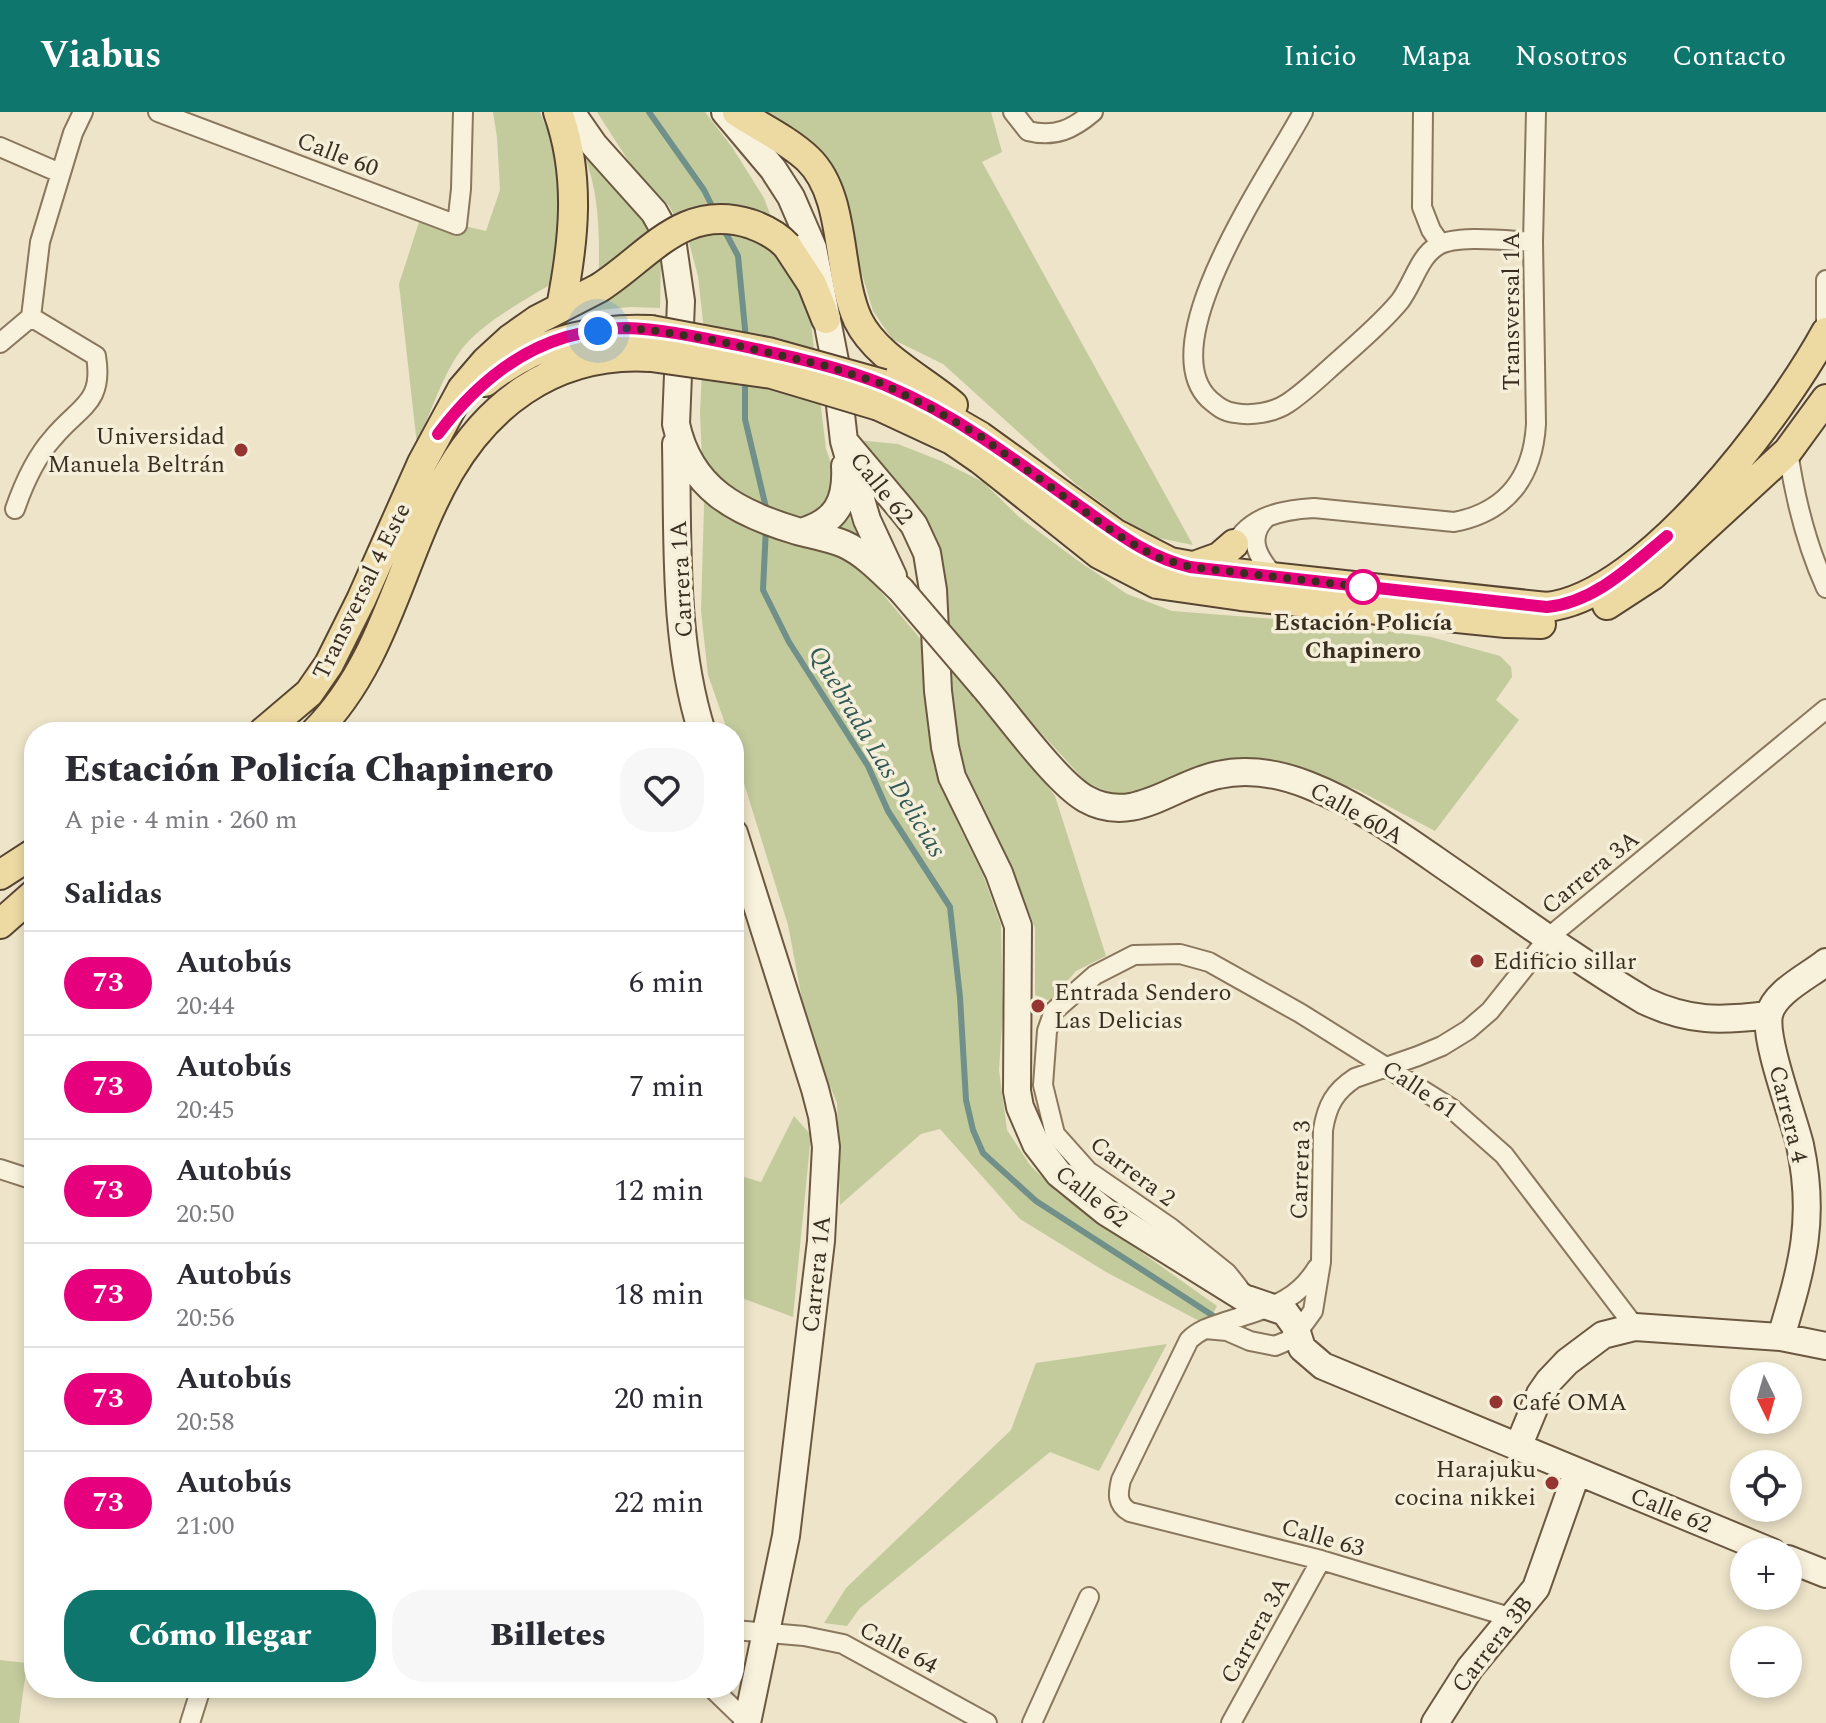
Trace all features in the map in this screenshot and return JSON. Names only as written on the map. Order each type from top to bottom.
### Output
[{"type":"main road","points":[[558,112],[571,165],[574,211],[570,261],[561,307]]},
{"type":"main road","points":[[737,112],[808,159],[821,175],[830,200],[851,298],[867,334],[879,348],[951,403],[1006,455]]},
{"type":"main road","points":[[438,434],[462,389],[486,361],[519,333],[599,288],[629,268],[658,241],[697,222],[713,219],[743,222],[771,233],[787,246],[812,284],[826,319]]},
{"type":"main road","points":[[438,434],[461,403],[478,387],[526,354],[566,337],[622,328],[651,343],[768,352],[881,395],[940,413],[1006,455],[1135,546],[1170,562],[1226,572],[1547,607],[1564,605],[1595,591],[1680,538],[1788,451],[1826,399]]},
{"type":"main road","points":[[881,395],[981,460],[1099,554],[1157,584],[1241,596],[1506,623],[1551,624],[1576,620],[1598,611],[1653,575],[1774,416],[1826,333]]},
{"type":"main road","name":"Transversal 4 Este","points":[[324,722],[338,707],[369,658],[445,478],[472,437],[511,399],[553,373],[651,343]]},
{"type":"main road","name":"Transversal 4 Este","points":[[275,722],[309,693],[329,664],[438,434]]},
{"type":"main road","points":[[1190,567],[1219,557],[1234,544]]},
{"type":"main road","points":[[0,875],[24,859]]},
{"type":"main road","points":[[0,924],[24,903]]},
{"type":"street","points":[[0,343],[31,317],[40,242],[60,173],[83,112]]},
{"type":"street","name":"Calle 60","points":[[158,112],[457,225],[463,112]]},
{"type":"street","name":"Calle 60A","points":[[571,112],[594,145],[654,212],[673,246],[681,301],[676,424],[680,443],[692,470],[720,495],[747,512],[846,545],[881,571],[901,590],[1056,771],[1086,799],[1115,808],[1134,808],[1217,775],[1241,772],[1289,778],[1334,796],[1386,825],[1621,987],[1667,1012],[1714,1020],[1769,1015]]},
{"type":"street","name":"Calle 60A","points":[[725,112],[773,169],[791,197],[813,248],[835,361],[845,454],[867,520],[901,590]]},
{"type":"street","points":[[1017,118],[1028,131],[1054,134],[1066,131],[1093,112]]},
{"type":"street","points":[[1303,112],[1227,247],[1205,295],[1192,350],[1197,383],[1219,407],[1230,413],[1257,414],[1284,406],[1302,393],[1385,319],[1411,286],[1427,254],[1440,243],[1533,242]]},
{"type":"street","points":[[1423,112],[1422,207],[1440,243]]},
{"type":"street","name":"Transversal 1A","points":[[1271,514],[1314,508],[1454,522],[1471,519],[1504,499],[1518,484],[1530,464],[1535,447],[1533,242],[1536,112]]},
{"type":"street","points":[[0,147],[60,173]]},
{"type":"street","points":[[1826,280],[1826,333]]},
{"type":"street","points":[[15,509],[25,479],[52,438],[92,401],[99,377],[96,356],[31,317]]},
{"type":"street","name":"Carrera 1A","points":[[676,424],[682,632],[699,722]]},
{"type":"street","points":[[1788,451],[1801,521],[1826,588]]},
{"type":"street","points":[[801,532],[825,523],[835,513],[844,488],[845,454]]},
{"type":"street","name":"Calle 62","points":[[845,454],[909,518],[927,553],[933,590],[938,691],[952,777],[999,873],[1018,926],[1017,1091],[1020,1107],[1036,1144],[1059,1174],[1106,1212],[1244,1298],[1285,1312],[1291,1319],[1302,1348],[1323,1366],[1738,1538]]},
{"type":"street","points":[[1241,596],[1226,572],[1234,544],[1250,526],[1271,514]]},
{"type":"street","points":[[1271,514],[1258,527],[1255,547],[1262,564],[1275,577]]},
{"type":"street","name":"Carrera 3A","points":[[1387,1066],[1430,1051],[1468,1030],[1490,1011],[1549,937],[1826,709]]},
{"type":"street","name":"Carrera 1A","points":[[744,865],[815,1089],[826,1147],[821,1241],[786,1536],[747,1723]]},
{"type":"street","name":"Calle 61","points":[[1134,955],[1180,954],[1209,962],[1387,1066],[1451,1108],[1504,1155],[1635,1327]]},
{"type":"street","name":"Carrera 2","points":[[1134,955],[1095,975],[1054,1011],[1047,1031],[1042,1072],[1055,1134],[1088,1171],[1171,1228],[1227,1273],[1237,1283],[1244,1298]]},
{"type":"street","points":[[1769,1015],[1781,996],[1826,962]]},
{"type":"street","name":"Carrera 4","points":[[1769,1015],[1770,1040],[1800,1146],[1808,1208],[1800,1265],[1781,1337]]},
{"type":"street","name":"Carrera 3","points":[[1297,1333],[1313,1311],[1321,1262],[1326,1112],[1332,1098],[1343,1086],[1387,1066]]},
{"type":"street","points":[[0,1169],[24,1177]]},
{"type":"street","points":[[1205,1329],[1286,1301],[1300,1292],[1321,1262]]},
{"type":"street","points":[[1518,1447],[1540,1394],[1557,1372],[1603,1335],[1635,1327],[1781,1337],[1826,1346]]},
{"type":"street","points":[[1205,1329],[1227,1331],[1250,1341],[1275,1346],[1297,1333]]},
{"type":"street","name":"Calle 63","points":[[1205,1329],[1189,1340],[1171,1374],[1121,1480],[1118,1498],[1121,1505],[1130,1512],[1321,1560],[1513,1618]]},
{"type":"street","name":"Carrera 3B","points":[[1435,1723],[1470,1668],[1536,1588],[1545,1570],[1577,1472]]},
{"type":"street","name":"Carrera 3A","points":[[1231,1723],[1321,1560]]},
{"type":"street","points":[[1802,1565],[1826,1574]]},
{"type":"street","points":[[1032,1723],[1089,1597]]},
{"type":"street","name":"Calle 64","points":[[744,1631],[843,1644],[987,1723]]},
{"type":"street","points":[[190,1723],[198,1698]]},
{"type":"street","points":[[722,1698],[747,1723]]},
{"type":"green space","points":[[493,112],[540,112],[551,138],[558,164],[561,197],[556,281],[492,321],[461,350],[442,384],[417,445],[399,284],[421,216],[486,231],[500,190]]},
{"type":"green space","points":[[597,112],[705,112],[732,147],[764,198],[811,323],[826,449],[880,591],[924,643],[926,705],[936,758],[957,822],[983,875],[1001,925],[1003,1011],[999,1070],[1007,1130],[1030,1165],[1058,1193],[1217,1306],[1207,1325],[1106,1272],[1020,1219],[940,1129],[921,1134],[840,1205],[837,1103],[809,1036],[788,925],[744,783],[744,722],[724,722],[708,675],[701,611],[704,506],[700,413],[704,330],[698,276],[688,239],[669,206],[631,165]]},
{"type":"green space","points":[[758,112],[991,112],[1002,152],[982,162],[1193,545],[1154,537],[1126,521],[1077,485],[943,364],[892,339],[873,311],[833,177]]},
{"type":"green space","points":[[564,120],[647,218],[661,262],[660,308],[630,307],[560,314],[598,303],[599,265],[594,189],[583,153]]},
{"type":"green space","points":[[856,440],[898,444],[983,482],[1019,517],[1077,560],[1127,594],[1172,611],[1316,622],[1431,637],[1500,656],[1511,667],[1512,677],[1496,700],[1519,720],[1435,831],[1360,791],[1306,770],[1266,761],[1234,759],[1142,793],[1112,794],[1086,782],[945,628],[940,576]]},
{"type":"green space","points":[[951,671],[993,715],[1055,796],[1106,956],[1076,971],[1050,1001],[1035,995],[1035,928],[1015,875],[963,780],[952,720]]},
{"type":"green space","points":[[794,1116],[811,1135],[793,1317],[744,1299],[744,1177],[761,1182]]},
{"type":"green space","points":[[1167,1344],[1099,1471],[1050,1452],[860,1608],[847,1626],[824,1623],[846,1588],[1011,1430],[1036,1363]]},
{"type":"green space","points":[[0,1660],[24,1663],[19,1723],[0,1723]]},
{"type":"waterway","name":"Quebrada Las Delicias","points":[[649,112],[704,190],[715,212]]},
{"type":"waterway","name":"Quebrada Las Delicias","points":[[722,226],[738,256],[746,339]]},
{"type":"waterway","name":"Quebrada Las Delicias","points":[[745,378],[745,419],[767,512]]},
{"type":"waterway","name":"Quebrada Las Delicias","points":[[766,527],[763,590],[789,642],[868,766],[888,811],[950,907],[960,997],[966,1100],[973,1130],[983,1153],[1036,1201],[1215,1317]]},
{"type":"bus line","name":"73","points":[[438,434],[461,403],[478,387],[526,354],[566,337],[622,328],[651,330],[768,352],[883,384],[980,436],[1135,546],[1156,557],[1190,567],[1547,607],[1564,605],[1595,591],[1667,536]]},
{"type":"place","name":"Universidad Manuela Beltrán","points":[[241,450]]},
{"type":"place","name":"Estación Policía Chapinero","points":[[1363,587]]},
{"type":"place","name":"Edificio sillar","points":[[1477,961]]},
{"type":"place","name":"Entrada Sendero Las Delicias","points":[[1038,1006]]},
{"type":"place","name":"Café OMA","points":[[1496,1402]]},
{"type":"place","name":"Harajuku cocina nikkei","points":[[1552,1483]]},
{"type":"route","points":[[598,331],[622,328],[651,330],[713,340],[823,365],[883,384],[980,436],[1116,534],[1156,557],[1190,567],[1363,587]]}]
